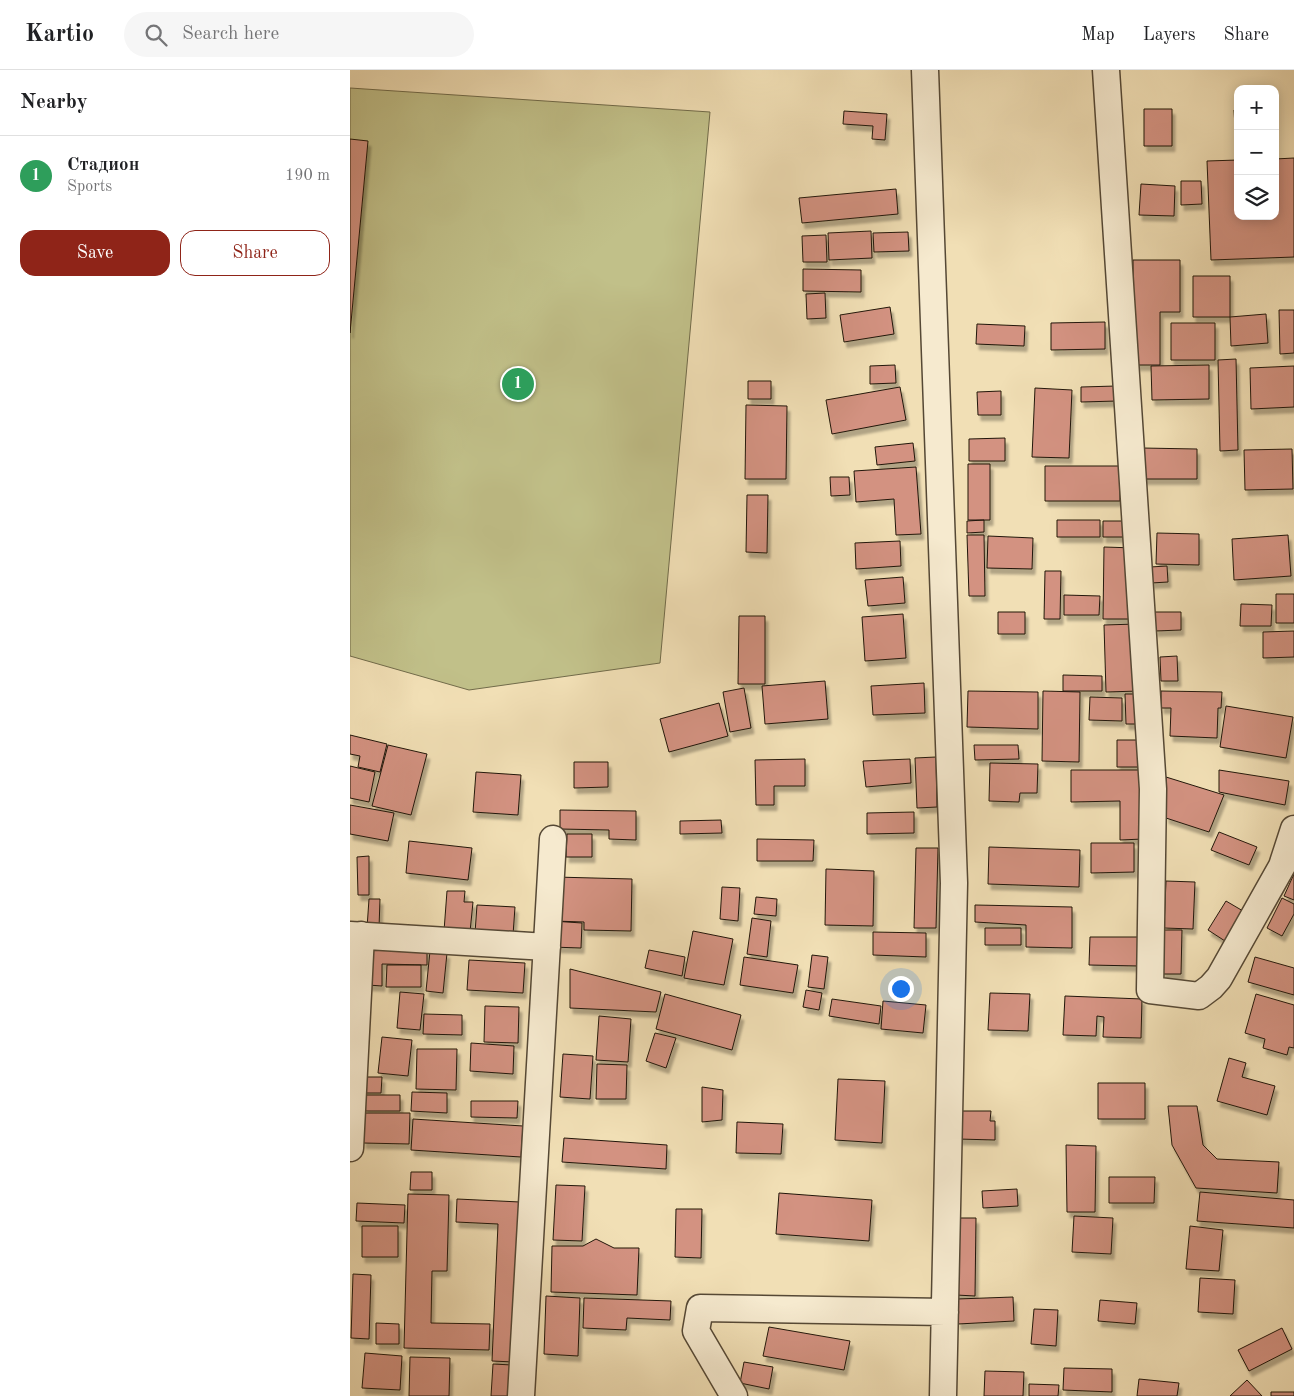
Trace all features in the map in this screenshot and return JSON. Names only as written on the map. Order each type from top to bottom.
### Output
[{"type":"street","points":[[926,70],[954,883],[944,1396]]},
{"type":"street","points":[[1106,70],[1153,789],[1150,990],[1199,996],[1211,988],[1282,866],[1294,829]]},
{"type":"street","points":[[521,1396],[553,838]]},
{"type":"street","points":[[350,1148],[356,935],[547,947]]},
{"type":"street","points":[[734,1396],[696,1331],[700,1308],[945,1312]]},
{"type":"shaded area","points":[[350,88],[710,112],[660,663],[469,690],[350,656]]},
{"type":"building","points":[[1144,109],[1172,109],[1172,146],[1144,146]]},
{"type":"building","points":[[844,111],[887,114],[885,140],[872,139],[873,126],[843,124]]},
{"type":"building","points":[[350,139],[368,141],[350,333]]},
{"type":"building","points":[[1294,158],[1294,257],[1211,260],[1207,161],[1234,160],[1234,220],[1279,220],[1279,159]]},
{"type":"building","points":[[1181,181],[1201,181],[1202,204],[1181,205]]},
{"type":"building","points":[[1141,184],[1175,186],[1174,216],[1139,215]]},
{"type":"building","points":[[896,189],[898,214],[802,223],[799,198]]},
{"type":"building","points":[[871,231],[872,258],[829,260],[828,233]]},
{"type":"building","points":[[908,232],[909,251],[874,252],[873,233]]},
{"type":"building","points":[[826,235],[827,262],[803,262],[802,236]]},
{"type":"building","points":[[1133,260],[1180,260],[1180,312],[1160,312],[1160,365],[1133,365]]},
{"type":"building","points":[[803,269],[861,270],[861,292],[803,291]]},
{"type":"building","points":[[1193,276],[1230,276],[1230,317],[1193,317]]},
{"type":"building","points":[[825,293],[826,318],[807,319],[806,294]]},
{"type":"building","points":[[890,307],[894,334],[844,342],[840,315]]},
{"type":"building","points":[[1279,310],[1294,310],[1294,353],[1280,354]]},
{"type":"building","points":[[1266,314],[1268,343],[1231,346],[1230,317]]},
{"type":"building","points":[[1105,322],[1105,349],[1051,350],[1051,323]]},
{"type":"building","points":[[1171,323],[1215,323],[1215,360],[1171,360]]},
{"type":"building","points":[[977,324],[1025,326],[1024,346],[976,344]]},
{"type":"building","points":[[1236,359],[1238,450],[1220,451],[1218,360]]},
{"type":"building","points":[[895,365],[896,383],[870,384],[870,366]]},
{"type":"building","points":[[1209,365],[1209,399],[1152,400],[1151,366]]},
{"type":"building","points":[[1294,366],[1294,407],[1251,409],[1250,368]]},
{"type":"building","points":[[748,381],[771,381],[771,399],[748,399]]},
{"type":"building","points":[[1116,386],[1117,401],[1081,402],[1081,387]]},
{"type":"building","points":[[900,387],[906,420],[832,434],[826,400]]},
{"type":"building","points":[[1035,388],[1072,390],[1069,458],[1032,457]]},
{"type":"building","points":[[1001,391],[1001,415],[978,415],[977,392]]},
{"type":"building","points":[[746,405],[787,406],[786,479],[745,479]]},
{"type":"building","points":[[1005,438],[1005,461],[969,461],[969,439]]},
{"type":"building","points":[[913,443],[915,461],[877,465],[875,447]]},
{"type":"building","points":[[1142,448],[1197,449],[1197,479],[1142,479]]},
{"type":"building","points":[[1292,449],[1293,489],[1245,490],[1244,450]]},
{"type":"building","points":[[968,464],[990,464],[990,520],[968,520]]},
{"type":"building","points":[[1045,466],[1120,466],[1120,501],[1045,501]]},
{"type":"building","points":[[916,467],[921,534],[896,535],[894,499],[856,502],[854,471]]},
{"type":"building","points":[[830,477],[849,477],[850,495],[831,496]]},
{"type":"building","points":[[747,495],[768,495],[767,553],[746,552]]},
{"type":"building","points":[[984,520],[984,532],[967,533],[967,521]]},
{"type":"building","points":[[1057,520],[1100,520],[1100,537],[1057,537]]},
{"type":"building","points":[[1103,521],[1126,521],[1126,537],[1103,537]]},
{"type":"building","points":[[1157,533],[1199,534],[1199,565],[1156,564]]},
{"type":"building","points":[[967,535],[984,535],[985,596],[969,596]]},
{"type":"building","points":[[1288,535],[1291,576],[1234,580],[1232,539]]},
{"type":"building","points":[[988,536],[1033,538],[1032,569],[987,568]]},
{"type":"building","points":[[900,541],[901,566],[856,569],[855,543]]},
{"type":"building","points":[[1104,547],[1135,548],[1133,619],[1103,619]]},
{"type":"building","points":[[1167,566],[1168,582],[1151,583],[1150,567]]},
{"type":"building","points":[[1045,571],[1061,571],[1060,619],[1044,619]]},
{"type":"building","points":[[903,577],[905,603],[868,606],[865,580]]},
{"type":"building","points":[[1276,594],[1294,594],[1294,623],[1276,623]]},
{"type":"building","points":[[1064,595],[1100,596],[1099,615],[1064,615]]},
{"type":"building","points":[[1241,604],[1272,605],[1271,626],[1240,626]]},
{"type":"building","points":[[998,612],[1025,612],[1025,634],[998,634]]},
{"type":"building","points":[[1154,612],[1181,612],[1181,630],[1155,631]]},
{"type":"building","points":[[903,614],[906,658],[865,661],[862,617]]},
{"type":"building","points":[[739,616],[765,616],[765,684],[738,684]]},
{"type":"building","points":[[1137,624],[1139,691],[1106,692],[1104,625]]},
{"type":"building","points":[[1294,631],[1294,657],[1263,658],[1263,632]]},
{"type":"building","points":[[1177,656],[1178,681],[1161,681],[1160,657]]},
{"type":"building","points":[[1063,675],[1102,676],[1102,691],[1063,691]]},
{"type":"building","points":[[825,681],[828,719],[765,724],[762,686]]},
{"type":"building","points":[[924,683],[925,713],[873,715],[871,686]]},
{"type":"building","points":[[744,688],[751,728],[730,732],[723,692]]},
{"type":"building","points":[[968,691],[1038,692],[1038,729],[967,727]]},
{"type":"building","points":[[1043,691],[1080,692],[1079,762],[1042,761]]},
{"type":"building","points":[[1161,691],[1222,692],[1221,708],[1218,708],[1217,738],[1170,736],[1171,708],[1161,708]]},
{"type":"building","points":[[1125,694],[1142,694],[1142,724],[1126,724]]},
{"type":"building","points":[[1090,697],[1122,698],[1122,721],[1089,720]]},
{"type":"building","points":[[719,703],[728,736],[669,752],[660,719]]},
{"type":"building","points":[[1226,706],[1293,717],[1286,758],[1220,747]]},
{"type":"building","points":[[350,735],[387,744],[380,772],[358,767],[360,756],[350,754]]},
{"type":"building","points":[[1117,740],[1143,740],[1143,767],[1117,767]]},
{"type":"building","points":[[388,745],[427,754],[411,815],[372,806]]},
{"type":"building","points":[[974,745],[1018,745],[1019,759],[975,760]]},
{"type":"building","points":[[936,757],[937,807],[917,808],[915,758]]},
{"type":"building","points":[[805,759],[805,786],[774,786],[774,805],[756,805],[755,760]]},
{"type":"building","points":[[910,759],[911,783],[866,787],[863,761]]},
{"type":"building","points":[[574,762],[608,762],[608,787],[574,788]]},
{"type":"building","points":[[990,763],[1038,764],[1037,793],[1020,793],[1019,802],[989,801]]},
{"type":"building","points":[[350,766],[375,772],[369,802],[350,798]]},
{"type":"building","points":[[1071,770],[1142,770],[1143,839],[1120,840],[1120,801],[1071,802]]},
{"type":"building","points":[[1219,770],[1289,781],[1285,805],[1219,792]]},
{"type":"building","points":[[476,772],[521,775],[518,815],[473,812]]},
{"type":"building","points":[[1166,777],[1224,795],[1209,832],[1166,818]]},
{"type":"building","points":[[350,805],[394,813],[388,841],[350,834]]},
{"type":"building","points":[[560,810],[636,811],[636,840],[609,839],[609,830],[560,829]]},
{"type":"building","points":[[914,812],[914,833],[867,834],[867,813]]},
{"type":"building","points":[[721,820],[722,833],[680,834],[680,821]]},
{"type":"building","points":[[1219,832],[1257,847],[1249,865],[1211,850]]},
{"type":"building","points":[[567,834],[592,834],[592,857],[566,857]]},
{"type":"building","points":[[757,839],[814,840],[813,861],[757,861]]},
{"type":"building","points":[[409,841],[472,848],[468,880],[406,873]]},
{"type":"building","points":[[1091,843],[1134,843],[1134,872],[1091,873]]},
{"type":"building","points":[[989,847],[1080,850],[1079,887],[988,884]]},
{"type":"building","points":[[916,848],[938,848],[936,928],[914,928]]},
{"type":"building","points":[[369,856],[369,895],[358,895],[357,857]]},
{"type":"building","points":[[826,869],[874,871],[873,926],[825,925]]},
{"type":"building","points":[[1294,874],[1294,900],[1284,896]]},
{"type":"building","points":[[555,877],[632,879],[631,931],[584,930],[584,922],[554,921]]},
{"type":"building","points":[[1166,881],[1195,882],[1193,929],[1164,928]]},
{"type":"building","points":[[722,887],[740,888],[738,921],[720,919]]},
{"type":"building","points":[[447,891],[465,891],[464,902],[473,902],[470,932],[444,931]]},
{"type":"building","points":[[756,897],[777,899],[776,916],[754,914]]},
{"type":"building","points":[[1282,898],[1294,904],[1294,914],[1282,936],[1267,928]]},
{"type":"building","points":[[369,899],[380,899],[379,928],[367,928]]},
{"type":"building","points":[[1226,901],[1243,911],[1225,941],[1208,930]]},
{"type":"building","points":[[477,905],[515,907],[513,935],[475,933]]},
{"type":"building","points":[[975,905],[1072,907],[1072,948],[1026,947],[1026,925],[975,922]]},
{"type":"building","points":[[752,918],[771,921],[767,957],[747,954]]},
{"type":"building","points":[[552,921],[582,923],[581,948],[551,947]]},
{"type":"building","points":[[985,928],[1021,928],[1021,945],[985,945]]},
{"type":"building","points":[[1163,930],[1182,930],[1181,974],[1162,974]]},
{"type":"building","points":[[693,931],[733,939],[724,985],[684,978]]},
{"type":"building","points":[[873,932],[926,933],[926,957],[873,955]]},
{"type":"building","points":[[1090,937],[1140,937],[1139,966],[1089,965]]},
{"type":"building","points":[[369,948],[427,949],[427,965],[382,964],[382,986],[368,985]]},
{"type":"building","points":[[649,950],[685,957],[682,976],[645,968]]},
{"type":"building","points":[[430,951],[447,953],[443,993],[426,991]]},
{"type":"building","points":[[812,955],[828,957],[824,989],[808,987]]},
{"type":"building","points":[[744,957],[798,965],[793,993],[740,985]]},
{"type":"building","points":[[1255,957],[1294,968],[1294,995],[1248,982]]},
{"type":"building","points":[[469,960],[525,963],[523,993],[467,990]]},
{"type":"building","points":[[387,965],[421,965],[421,987],[386,987]]},
{"type":"building","points":[[570,969],[661,992],[656,1012],[570,1008]]},
{"type":"building","points":[[806,990],[822,993],[819,1010],[803,1007]]},
{"type":"building","points":[[400,992],[424,994],[420,1030],[397,1028]]},
{"type":"building","points":[[990,993],[1030,994],[1028,1031],[988,1030]]},
{"type":"building","points":[[665,994],[741,1015],[732,1050],[656,1029]]},
{"type":"building","points":[[1256,994],[1294,1005],[1294,1048],[1289,1047],[1287,1055],[1263,1048],[1265,1039],[1245,1033]]},
{"type":"building","points":[[1065,996],[1142,999],[1141,1038],[1103,1037],[1104,1017],[1097,1016],[1096,1036],[1063,1035]]},
{"type":"building","points":[[832,999],[881,1006],[879,1024],[829,1016]]},
{"type":"building","points":[[883,1001],[926,1005],[923,1033],[881,1029]]},
{"type":"building","points":[[485,1006],[519,1007],[518,1043],[484,1042]]},
{"type":"building","points":[[424,1014],[462,1015],[462,1035],[423,1034]]},
{"type":"building","points":[[599,1016],[631,1019],[628,1062],[596,1060]]},
{"type":"building","points":[[655,1033],[676,1038],[666,1068],[646,1061]]},
{"type":"building","points":[[382,1037],[412,1040],[408,1076],[378,1073]]},
{"type":"building","points":[[471,1043],[514,1046],[513,1074],[470,1071]]},
{"type":"building","points":[[417,1049],[457,1049],[456,1090],[416,1089]]},
{"type":"building","points":[[563,1054],[593,1056],[590,1099],[560,1097]]},
{"type":"building","points":[[1229,1058],[1246,1063],[1242,1077],[1275,1086],[1267,1115],[1217,1101]]},
{"type":"building","points":[[597,1064],[627,1065],[626,1099],[596,1099]]},
{"type":"building","points":[[363,1077],[382,1077],[381,1093],[363,1093]]},
{"type":"building","points":[[838,1079],[885,1081],[882,1143],[835,1140]]},
{"type":"building","points":[[1098,1083],[1145,1083],[1145,1119],[1098,1119]]},
{"type":"building","points":[[702,1087],[723,1090],[722,1120],[702,1122]]},
{"type":"building","points":[[412,1092],[447,1093],[447,1113],[411,1111]]},
{"type":"building","points":[[365,1095],[400,1095],[400,1111],[364,1111]]},
{"type":"building","points":[[471,1101],[518,1101],[517,1118],[471,1117]]},
{"type":"building","points":[[1168,1106],[1197,1106],[1203,1145],[1217,1159],[1279,1162],[1277,1193],[1196,1188],[1172,1145]]},
{"type":"building","points":[[959,1111],[991,1111],[990,1121],[995,1121],[995,1140],[958,1139]]},
{"type":"building","points":[[363,1113],[410,1113],[409,1144],[363,1143]]},
{"type":"building","points":[[413,1119],[523,1126],[521,1157],[411,1150]]},
{"type":"building","points":[[737,1122],[783,1124],[781,1154],[736,1153]]},
{"type":"building","points":[[564,1138],[667,1145],[666,1169],[562,1162]]},
{"type":"building","points":[[1066,1145],[1096,1146],[1095,1212],[1067,1212]]},
{"type":"building","points":[[411,1172],[432,1172],[432,1190],[410,1190]]},
{"type":"building","points":[[1109,1177],[1155,1177],[1154,1203],[1109,1203]]},
{"type":"building","points":[[556,1185],[585,1186],[582,1241],[553,1240]]},
{"type":"building","points":[[1017,1189],[1018,1206],[983,1208],[982,1191]]},
{"type":"building","points":[[1200,1192],[1294,1200],[1294,1228],[1197,1221]]},
{"type":"building","points":[[779,1193],[872,1200],[869,1241],[776,1234]]},
{"type":"building","points":[[408,1194],[449,1195],[447,1271],[432,1271],[431,1323],[490,1324],[489,1350],[404,1348]]},
{"type":"building","points":[[457,1199],[520,1202],[514,1362],[492,1361],[498,1224],[456,1222]]},
{"type":"building","points":[[357,1203],[405,1205],[404,1223],[356,1221]]},
{"type":"building","points":[[676,1209],[702,1209],[701,1258],[675,1257]]},
{"type":"building","points":[[1074,1216],[1113,1218],[1111,1254],[1072,1252]]},
{"type":"building","points":[[957,1218],[976,1218],[975,1296],[956,1295]]},
{"type":"building","points":[[362,1226],[398,1226],[398,1257],[362,1257]]},
{"type":"building","points":[[1190,1226],[1223,1230],[1219,1271],[1186,1269]]},
{"type":"building","points":[[596,1239],[614,1248],[639,1248],[637,1295],[551,1292],[552,1246],[583,1246]]},
{"type":"building","points":[[353,1274],[371,1275],[369,1339],[351,1338]]},
{"type":"building","points":[[1200,1278],[1235,1280],[1233,1314],[1198,1312]]},
{"type":"building","points":[[546,1296],[580,1298],[578,1356],[544,1354]]},
{"type":"building","points":[[1013,1297],[1014,1321],[958,1324],[957,1299]]},
{"type":"building","points":[[584,1298],[671,1301],[670,1320],[627,1318],[626,1330],[583,1328]]},
{"type":"building","points":[[1100,1300],[1137,1303],[1135,1324],[1098,1321]]},
{"type":"building","points":[[1034,1309],[1058,1310],[1056,1346],[1031,1344]]},
{"type":"building","points":[[376,1323],[399,1324],[399,1344],[376,1344]]},
{"type":"building","points":[[769,1327],[850,1341],[844,1370],[763,1356]]},
{"type":"building","points":[[1282,1328],[1292,1349],[1249,1371],[1238,1350]]},
{"type":"building","points":[[365,1353],[402,1356],[400,1390],[362,1388]]},
{"type":"building","points":[[410,1357],[450,1358],[449,1396],[409,1396]]},
{"type":"building","points":[[744,1362],[773,1367],[769,1389],[740,1383]]},
{"type":"building","points":[[493,1364],[512,1365],[510,1396],[491,1396]]},
{"type":"building","points":[[1064,1368],[1112,1369],[1112,1392],[1063,1390]]},
{"type":"building","points":[[985,1371],[1024,1372],[1023,1396],[984,1396]]},
{"type":"building","points":[[1139,1379],[1179,1383],[1177,1396],[1137,1396]]},
{"type":"building","points":[[1247,1380],[1262,1396],[1230,1396]]},
{"type":"building","points":[[1029,1384],[1059,1385],[1058,1396],[1029,1396]]},
{"type":"building","points":[[1271,1392],[1294,1392],[1294,1396],[1271,1396]]},
{"type":"place","name":"Стадион","points":[[518,384]]}]
